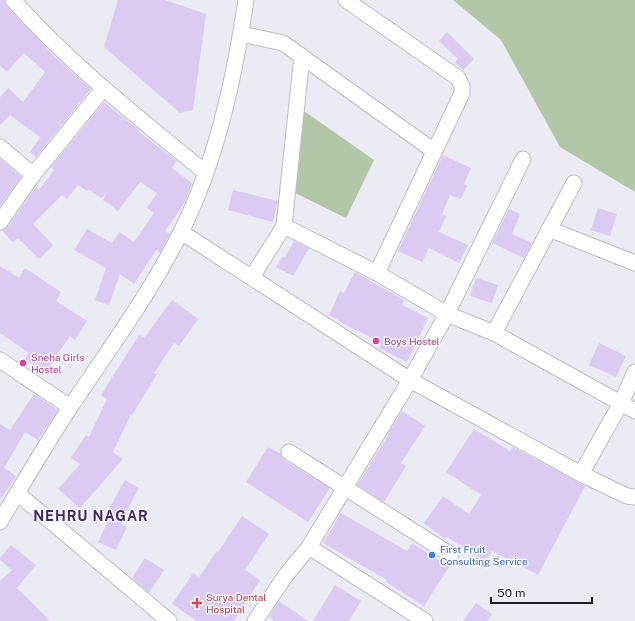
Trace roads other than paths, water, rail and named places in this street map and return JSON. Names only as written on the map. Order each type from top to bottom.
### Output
[{"type":"street","points":[[13,0],[35,24],[103,89],[206,173]]},
{"type":"street","points":[[0,522],[70,407],[143,299],[181,232],[206,173],[227,103],[241,34],[246,0]]},
{"type":"street","points":[[346,0],[458,78],[462,86],[462,93],[377,273]]},
{"type":"street","points":[[241,34],[283,43],[434,151]]},
{"type":"street","points":[[252,278],[284,226],[302,56]]},
{"type":"street","points":[[0,222],[33,175],[103,89]]},
{"type":"street","points":[[0,146],[33,175]]},
{"type":"street","points":[[255,621],[286,575],[309,547],[410,380],[447,314],[523,159]]},
{"type":"street","points":[[494,332],[574,183]]},
{"type":"street","points":[[284,226],[377,273],[447,314],[494,332],[635,411]]},
{"type":"street","points":[[549,229],[635,263]]},
{"type":"street","points":[[181,232],[410,380],[581,474],[627,496],[635,497]]},
{"type":"street","points":[[0,360],[70,407]]},
{"type":"street","points":[[581,474],[621,403],[635,372]]},
{"type":"street","points":[[289,452],[451,555]]},
{"type":"street","points":[[17,493],[169,621]]},
{"type":"street","points":[[309,547],[425,621]]},
{"type":"place","name":"Boys Hostel","points":[[376,341]]},
{"type":"place","name":"Sneha Girls Hostel","points":[[23,363]]},
{"type":"place","name":"First Fruit Consulting Service","points":[[432,555]]},
{"type":"place","name":"Surya Dental Hospital","points":[[197,603]]},
{"type":"district","name":"NEHRU NAGAR","points":[[91,516]]}]
